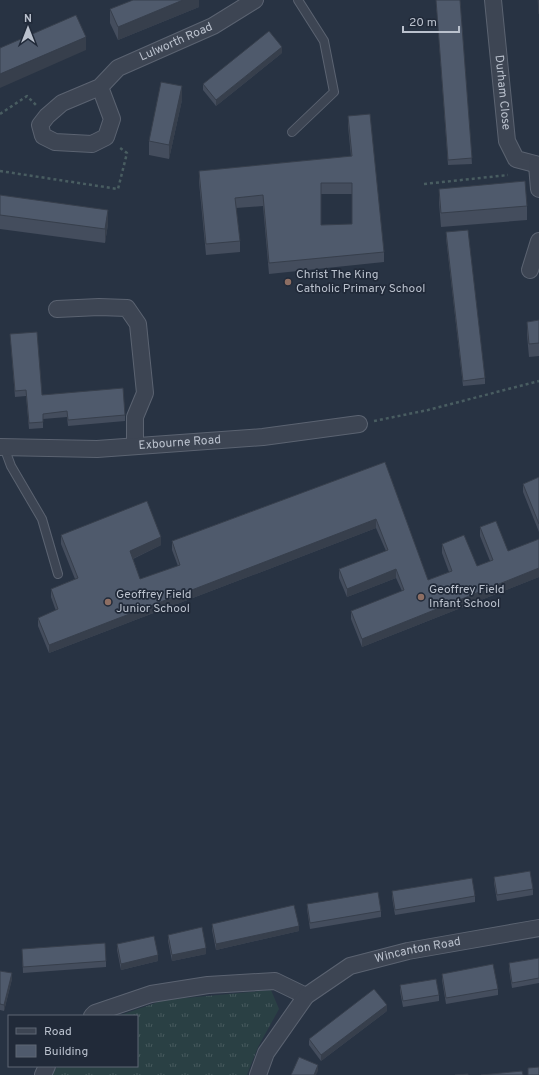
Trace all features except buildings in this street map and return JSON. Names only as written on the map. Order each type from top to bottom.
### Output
[{"type":"street","name":"Lulworth Road","points":[[47,116],[62,103],[100,87],[118,68],[213,26],[255,0]]},
{"type":"street","name":"Durham Close","points":[[493,0],[507,141],[516,160],[538,165]]},
{"type":"street","points":[[47,116],[40,125],[43,136],[55,142],[92,144],[106,137],[112,119],[100,87]]},
{"type":"street","points":[[538,165],[539,189]]},
{"type":"street","points":[[530,270],[539,241]]},
{"type":"street","points":[[57,309],[99,306],[127,308],[138,324],[145,393],[135,417],[135,445]]},
{"type":"street","name":"Exbourne Road","points":[[2,447],[97,448],[262,437],[359,424]]},
{"type":"street","name":"Wincanton Road","points":[[258,1075],[266,1053],[306,996],[350,966],[408,951],[539,928]]},
{"type":"street","points":[[93,1015],[151,994],[208,985],[275,981],[306,996]]},
{"type":"lane","points":[[292,132],[334,92],[324,41],[298,0]]},
{"type":"lane","points":[[2,447],[11,466],[42,519],[58,574]]},
{"type":"path","points":[[0,114],[27,96],[47,116]]},
{"type":"path","points":[[0,171],[118,189],[127,153],[106,137]]},
{"type":"path","points":[[424,184],[506,175],[538,165]]},
{"type":"path","points":[[359,424],[428,410],[539,381]]},
{"type":"green space","points":[[271,990],[279,1009],[258,1047],[247,1075],[51,1075],[57,1067],[138,1067],[138,1015],[121,1015],[164,1000]]},
{"type":"place","name":"Christ The King Catholic Primary School","points":[[288,282]]},
{"type":"place","name":"Geoffrey Field Infant School","points":[[421,597]]},
{"type":"place","name":"Geoffrey Field Junior School","points":[[108,602]]}]
